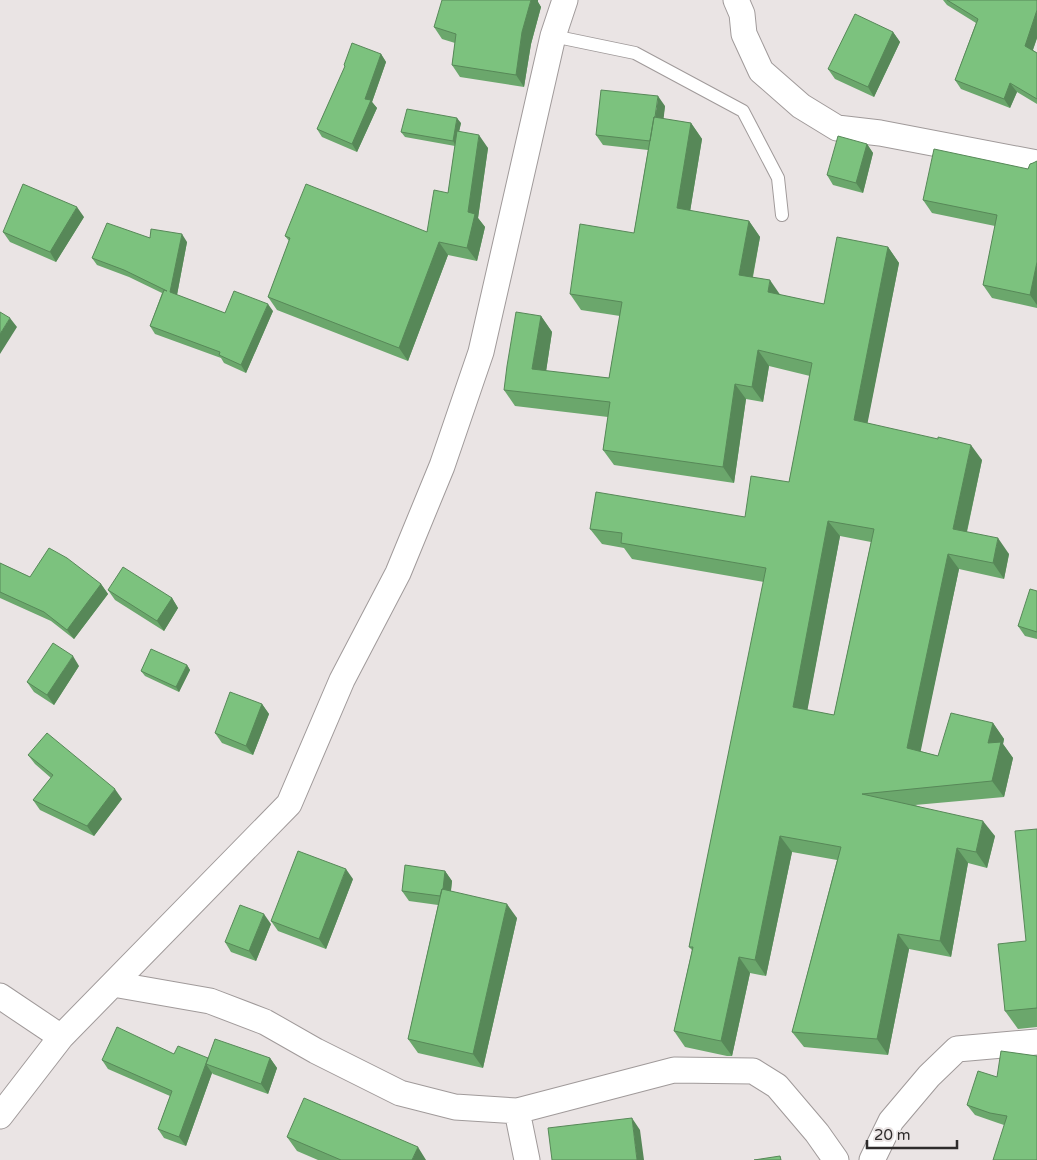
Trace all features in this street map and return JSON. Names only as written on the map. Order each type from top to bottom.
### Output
[{"type":"street","points":[[0,1116],[61,1037],[289,804],[342,680],[398,573],[442,466],[481,352],[552,36],[565,0]]},
{"type":"street","points":[[736,0],[742,14],[744,34],[761,71],[801,106],[837,128],[880,133],[1037,163]]},
{"type":"street","points":[[114,984],[210,1001],[265,1022],[316,1051],[400,1092],[455,1107],[517,1112],[674,1070],[753,1071],[777,1086],[817,1133],[836,1160]]},
{"type":"street","points":[[0,996],[61,1037]]},
{"type":"street","points":[[872,1160],[891,1121],[928,1076],[957,1049],[1037,1042]]},
{"type":"street","points":[[517,1112],[527,1160]]},
{"type":"lane","points":[[552,36],[635,53],[743,111],[778,178],[782,215]]},
{"type":"building","points":[[442,0],[531,0],[522,32],[516,75],[452,65],[456,34],[434,27]]},
{"type":"building","points":[[947,0],[1037,0],[1037,10],[1025,46],[1037,53],[1037,99],[1010,83],[1004,99],[955,80],[978,19]]},
{"type":"building","points":[[855,14],[893,32],[868,87],[828,69]]},
{"type":"building","points":[[352,43],[381,54],[365,99],[371,100],[352,144],[317,129],[345,66]]},
{"type":"building","points":[[601,90],[658,96],[650,141],[596,135]]},
{"type":"building","points":[[407,109],[457,118],[453,141],[401,132]]},
{"type":"building","points":[[654,117],[691,123],[677,208],[749,221],[739,275],[770,280],[768,292],[824,304],[837,237],[888,247],[854,420],[971,445],[953,529],[998,538],[993,563],[948,554],[907,748],[938,756],[951,713],[993,723],[988,743],[1001,742],[992,781],[862,794],[983,821],[976,852],[957,848],[940,941],[898,934],[877,1039],[792,1032],[841,847],[780,836],[755,960],[739,957],[721,1041],[674,1031],[693,947],[689,947],[766,568],[621,543],[622,533],[590,529],[596,492],[745,517],[751,476],[789,482],[812,363],[758,350],[752,387],[735,384],[723,467],[603,450],[610,402],[504,390],[516,312],[541,316],[532,369],[609,378],[622,302],[570,294],[580,224],[634,233]],"holes":[[[828,521],[874,529],[834,715],[793,707]]]},
{"type":"building","points":[[457,131],[479,135],[468,212],[475,214],[467,248],[439,242],[399,348],[268,297],[290,238],[285,236],[306,184],[427,232],[434,190],[448,193]]},
{"type":"building","points":[[838,136],[867,144],[856,183],[827,175]]},
{"type":"building","points":[[934,149],[1028,169],[1030,164],[1037,161],[1037,262],[1030,295],[983,285],[997,215],[923,200]]},
{"type":"building","points":[[23,184],[77,207],[50,252],[3,232]]},
{"type":"building","points":[[107,223],[150,238],[151,229],[182,234],[170,292],[225,313],[234,291],[268,304],[241,365],[219,355],[220,352],[150,326],[164,290],[167,291],[124,270],[92,258]]},
{"type":"building","points":[[0,312],[10,318],[0,334]]},
{"type":"building","points":[[49,548],[67,558],[101,584],[67,630],[44,612],[0,592],[0,563],[30,577]]},
{"type":"building","points":[[123,567],[172,598],[157,621],[108,590]]},
{"type":"building","points":[[1030,589],[1037,591],[1037,632],[1018,626]]},
{"type":"building","points":[[53,643],[73,656],[47,695],[27,682]]},
{"type":"building","points":[[151,649],[187,665],[176,687],[141,671]]},
{"type":"building","points":[[230,692],[262,704],[246,746],[215,733]]},
{"type":"building","points":[[47,733],[115,789],[87,826],[33,800],[53,775],[28,755]]},
{"type":"building","points":[[1037,829],[1037,1008],[1005,1011],[998,944],[1026,941],[1015,831]]},
{"type":"building","points":[[298,851],[346,869],[319,939],[271,921]]},
{"type":"building","points":[[405,865],[445,871],[443,889],[440,896],[402,891]]},
{"type":"building","points":[[442,889],[507,904],[473,1054],[408,1039]]},
{"type":"building","points":[[240,905],[264,914],[249,951],[225,942]]},
{"type":"building","points":[[117,1027],[174,1054],[178,1046],[208,1058],[179,1137],[158,1129],[172,1091],[102,1060]]},
{"type":"building","points":[[215,1039],[270,1058],[261,1084],[206,1064]]},
{"type":"building","points":[[1001,1051],[1037,1056],[1037,1160],[993,1160],[1007,1116],[990,1113],[967,1105],[978,1071],[997,1077]]},
{"type":"building","points":[[304,1098],[418,1147],[412,1160],[341,1160],[287,1137]]},
{"type":"building","points":[[632,1118],[637,1160],[552,1160],[548,1128]]},
{"type":"building","points":[[780,1156],[781,1160],[754,1160]]}]
